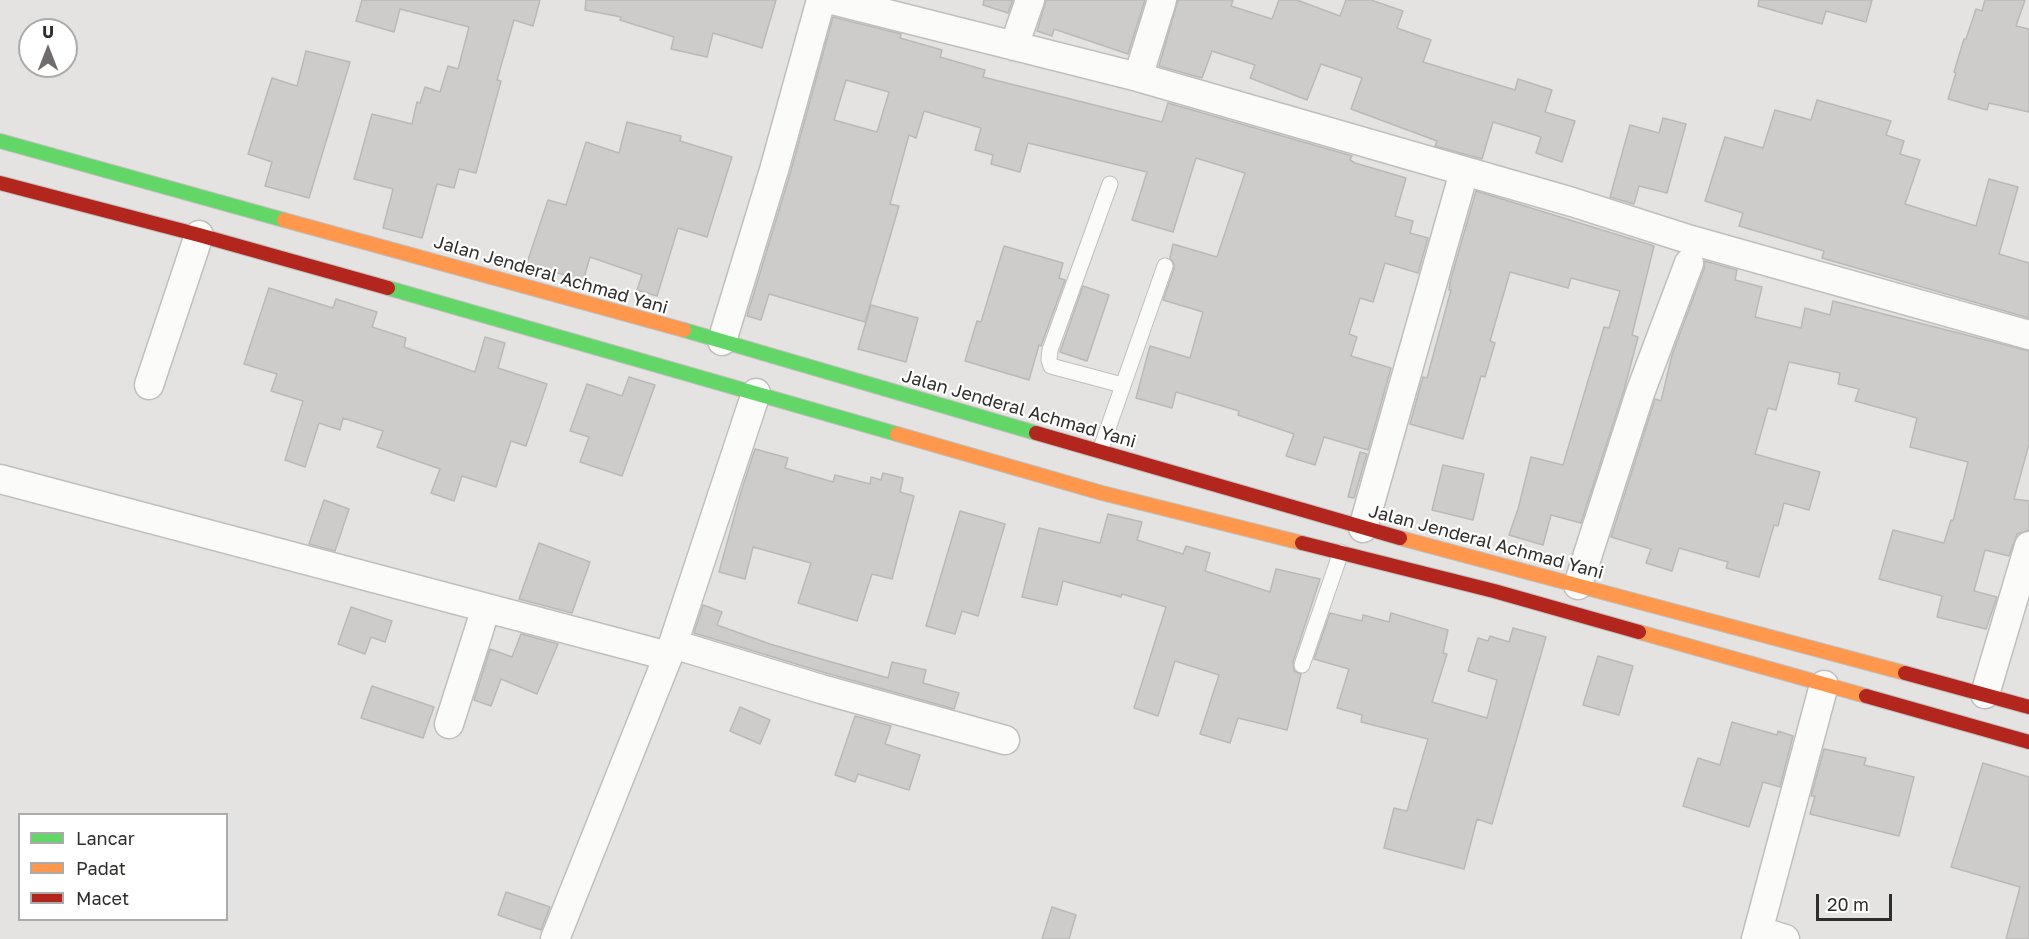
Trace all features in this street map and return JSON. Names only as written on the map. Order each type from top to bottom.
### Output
[{"type":"main road","name":"Jalan Jenderal Achmad Yani","points":[[0,141],[722,341],[1363,528],[2029,707]]},
{"type":"main road","points":[[0,183],[199,235],[1102,493],[1494,591],[2029,742]]},
{"type":"street","points":[[722,341],[774,170],[821,0]]},
{"type":"street","points":[[832,0],[1138,77],[1572,202],[1691,240],[2029,335]]},
{"type":"street","points":[[1014,46],[1030,0]]},
{"type":"street","points":[[1138,77],[1161,0]]},
{"type":"street","points":[[1363,528],[1464,172]]},
{"type":"street","points":[[149,385],[199,235]]},
{"type":"street","points":[[1578,585],[1640,393],[1689,263]]},
{"type":"street","points":[[555,939],[671,650],[756,393]]},
{"type":"street","points":[[0,479],[486,608],[671,650],[1005,740]]},
{"type":"street","points":[[1985,694],[2029,546]]},
{"type":"street","points":[[449,724],[486,608]]},
{"type":"street","points":[[1767,936],[1824,685]]},
{"type":"lane","points":[[1110,184],[1050,350],[1049,360],[1051,366],[1122,385]]},
{"type":"lane","points":[[1100,452],[1165,266]]},
{"type":"lane","points":[[1302,665],[1341,552]]},
{"type":"building","points":[[362,0],[540,0],[533,26],[514,20],[497,80],[501,81],[476,173],[459,169],[454,188],[437,184],[422,238],[383,228],[393,189],[354,179],[372,114],[412,124],[417,102],[420,103],[425,87],[440,92],[448,66],[458,69],[469,27],[400,9],[394,32],[356,21]]},
{"type":"building","points":[[586,0],[776,0],[762,48],[713,33],[707,57],[671,49],[674,37],[620,20],[621,17],[585,10]]},
{"type":"building","points":[[984,0],[1013,0],[1008,13],[983,5]]},
{"type":"building","points":[[1046,0],[1145,0],[1128,54],[1054,29],[1052,36],[1037,31]]},
{"type":"building","points":[[1178,0],[1233,0],[1231,6],[1272,19],[1279,0],[1297,0],[1340,16],[1346,0],[1371,0],[1403,11],[1397,28],[1431,40],[1423,62],[1515,90],[1518,79],[1552,90],[1545,112],[1575,121],[1562,162],[1536,153],[1541,137],[1493,122],[1482,159],[1435,146],[1437,141],[1351,109],[1362,78],[1321,64],[1307,100],[1250,78],[1255,65],[1212,51],[1202,78],[1159,66]]},
{"type":"building","points":[[1759,0],[1872,0],[1866,22],[1826,11],[1822,24],[1758,6]]},
{"type":"building","points":[[1985,0],[2025,0],[2016,26],[2029,29],[2029,112],[1989,103],[1987,110],[1948,99],[1964,39],[1966,39],[1976,9],[1982,11]]},
{"type":"building","points":[[833,17],[901,34],[900,38],[942,50],[940,57],[985,70],[983,77],[1162,122],[1168,103],[1352,156],[1350,160],[1355,163],[1406,178],[1395,216],[1413,221],[1410,233],[1428,238],[1418,273],[1385,263],[1373,302],[1360,298],[1349,334],[1357,337],[1351,356],[1391,368],[1368,450],[1324,437],[1315,465],[1286,456],[1294,434],[1238,415],[1239,411],[1176,392],[1172,408],[1136,398],[1150,346],[1190,358],[1203,312],[1163,300],[1174,269],[1170,258],[1173,244],[1217,257],[1245,173],[1196,158],[1173,232],[1132,220],[1147,172],[1028,143],[1020,172],[991,164],[993,155],[975,150],[981,128],[924,111],[916,138],[909,135],[890,204],[899,206],[865,322],[769,294],[761,320],[747,316],[790,174]],"holes":[[[846,80],[889,92],[877,132],[834,120]]]},
{"type":"building","points":[[306,51],[350,62],[309,198],[265,186],[272,162],[248,154],[272,78],[297,86]]},
{"type":"building","points":[[1817,100],[1891,121],[1886,135],[1904,141],[1900,154],[1920,160],[1905,204],[1976,226],[1989,179],[2018,187],[1999,254],[2029,263],[2029,318],[1822,258],[1824,251],[1739,226],[1743,213],[1705,201],[1725,137],[1763,148],[1775,110],[1811,120]]},
{"type":"building","points":[[1663,118],[1686,124],[1667,193],[1639,186],[1634,204],[1610,197],[1630,125],[1659,133]]},
{"type":"building","points":[[627,122],[681,136],[680,141],[732,157],[707,237],[678,228],[657,296],[637,290],[642,275],[590,257],[583,281],[527,263],[548,200],[566,205],[586,142],[619,153]]},
{"type":"building","points":[[1476,191],[1654,246],[1632,335],[1638,337],[1624,390],[1581,523],[1551,515],[1543,545],[1509,535],[1531,457],[1563,465],[1604,327],[1609,328],[1620,291],[1571,278],[1568,288],[1510,272],[1490,341],[1495,343],[1485,377],[1481,376],[1463,439],[1410,424],[1423,377],[1427,378],[1451,290],[1449,290],[1450,282]]},
{"type":"building","points":[[1004,246],[1063,263],[1059,278],[1065,280],[1041,346],[1039,345],[1029,380],[965,361],[977,321],[981,322]]},
{"type":"building","points":[[1705,261],[1737,270],[1735,280],[1762,287],[1755,317],[1801,328],[1805,308],[1830,315],[1833,301],[2029,351],[2029,444],[2014,499],[2029,501],[2029,530],[2017,534],[2009,556],[1985,550],[1974,591],[1997,597],[1986,629],[1937,617],[1942,596],[1879,579],[1893,530],[1944,543],[1951,520],[1953,521],[1968,462],[1910,447],[1917,418],[1855,401],[1859,389],[1838,384],[1840,373],[1789,362],[1776,410],[1768,408],[1755,454],[1820,472],[1809,510],[1784,503],[1778,526],[1774,525],[1759,577],[1726,568],[1728,562],[1679,548],[1672,571],[1646,563],[1651,549],[1611,537],[1655,399],[1661,401],[1672,355]]},
{"type":"building","points":[[1083,286],[1109,295],[1087,361],[1060,352]]},
{"type":"building","points":[[269,288],[333,308],[336,299],[377,312],[372,327],[406,338],[404,347],[475,372],[485,337],[505,343],[498,368],[547,384],[526,446],[511,441],[496,487],[462,476],[454,501],[431,493],[440,469],[377,447],[383,431],[343,418],[340,430],[319,423],[305,467],[285,460],[303,401],[271,391],[277,374],[244,364]]},
{"type":"building","points":[[871,305],[918,318],[906,362],[858,349]]},
{"type":"building","points":[[629,377],[655,385],[622,476],[580,462],[589,437],[570,431],[587,384],[622,396]]},
{"type":"building","points":[[755,449],[788,458],[785,468],[833,482],[835,475],[870,484],[871,477],[881,480],[883,473],[903,478],[900,492],[914,496],[892,579],[872,574],[857,621],[798,603],[811,563],[753,547],[745,579],[719,572]]},
{"type":"building","points":[[1360,452],[1367,454],[1354,498],[1348,497]]},
{"type":"building","points":[[1443,465],[1484,474],[1473,520],[1432,510]]},
{"type":"building","points":[[324,500],[349,509],[335,551],[309,544]]},
{"type":"building","points":[[960,511],[1005,524],[978,616],[962,611],[955,634],[926,626]]},
{"type":"building","points":[[1108,514],[1142,522],[1137,540],[1183,554],[1186,546],[1210,553],[1205,571],[1270,592],[1276,569],[1320,579],[1293,662],[1294,671],[1301,674],[1287,730],[1238,718],[1230,743],[1200,734],[1219,675],[1175,661],[1158,716],[1134,708],[1166,607],[1122,594],[1121,597],[1063,581],[1057,605],[1022,597],[1039,528],[1100,543]]},
{"type":"building","points":[[539,543],[590,562],[572,613],[519,599]]},
{"type":"building","points":[[703,605],[722,612],[717,625],[821,659],[888,678],[892,662],[926,670],[923,683],[959,693],[954,709],[694,633]]},
{"type":"building","points":[[351,607],[392,621],[385,642],[371,637],[365,654],[338,644]]},
{"type":"building","points":[[1330,613],[1362,621],[1363,615],[1389,622],[1391,613],[1448,630],[1443,653],[1447,654],[1432,702],[1487,718],[1497,680],[1468,671],[1478,638],[1488,641],[1490,636],[1509,642],[1513,628],[1546,637],[1492,824],[1477,819],[1464,869],[1384,848],[1394,808],[1407,811],[1428,739],[1361,722],[1362,715],[1337,708],[1349,669],[1314,659]]},
{"type":"building","points":[[521,634],[558,644],[537,694],[501,679],[491,706],[474,700],[490,649],[512,657]]},
{"type":"building","points":[[1598,656],[1633,666],[1619,715],[1583,705]]},
{"type":"building","points":[[372,686],[434,707],[423,738],[361,718]]},
{"type":"building","points":[[740,707],[770,720],[760,744],[730,731]]},
{"type":"building","points":[[855,716],[891,726],[885,744],[920,755],[909,790],[858,774],[855,782],[835,775]]},
{"type":"building","points":[[1732,722],[1777,735],[1778,731],[1793,736],[1780,787],[1763,782],[1749,827],[1683,806],[1698,758],[1720,765]]},
{"type":"building","points":[[1824,749],[1866,758],[1864,765],[1914,777],[1899,836],[1810,814],[1815,796],[1811,796]]},
{"type":"building","points":[[1983,763],[2029,777],[2029,939],[2006,939],[2020,887],[1951,867]]},
{"type":"building","points":[[506,892],[550,907],[541,930],[498,915]]},
{"type":"building","points":[[1052,907],[1076,915],[1069,939],[1042,939]]},
{"type":"traffic: fast","points":[[0,141],[284,220]]},
{"type":"traffic: fast","points":[[388,288],[897,434]]},
{"type":"traffic: fast","points":[[684,330],[1036,433]]},
{"type":"traffic: slow","points":[[284,220],[684,330]]},
{"type":"traffic: slow","points":[[897,434],[1102,493],[1302,543]]},
{"type":"traffic: slow","points":[[1400,538],[1905,673]]},
{"type":"traffic: slow","points":[[1639,632],[1866,696]]},
{"type":"traffic: jam","points":[[0,183],[388,288]]},
{"type":"traffic: jam","points":[[1036,433],[1400,538]]},
{"type":"traffic: jam","points":[[1302,543],[1494,591],[1639,632]]},
{"type":"traffic: jam","points":[[1905,673],[2029,707]]},
{"type":"traffic: jam","points":[[1866,696],[2029,742]]}]
